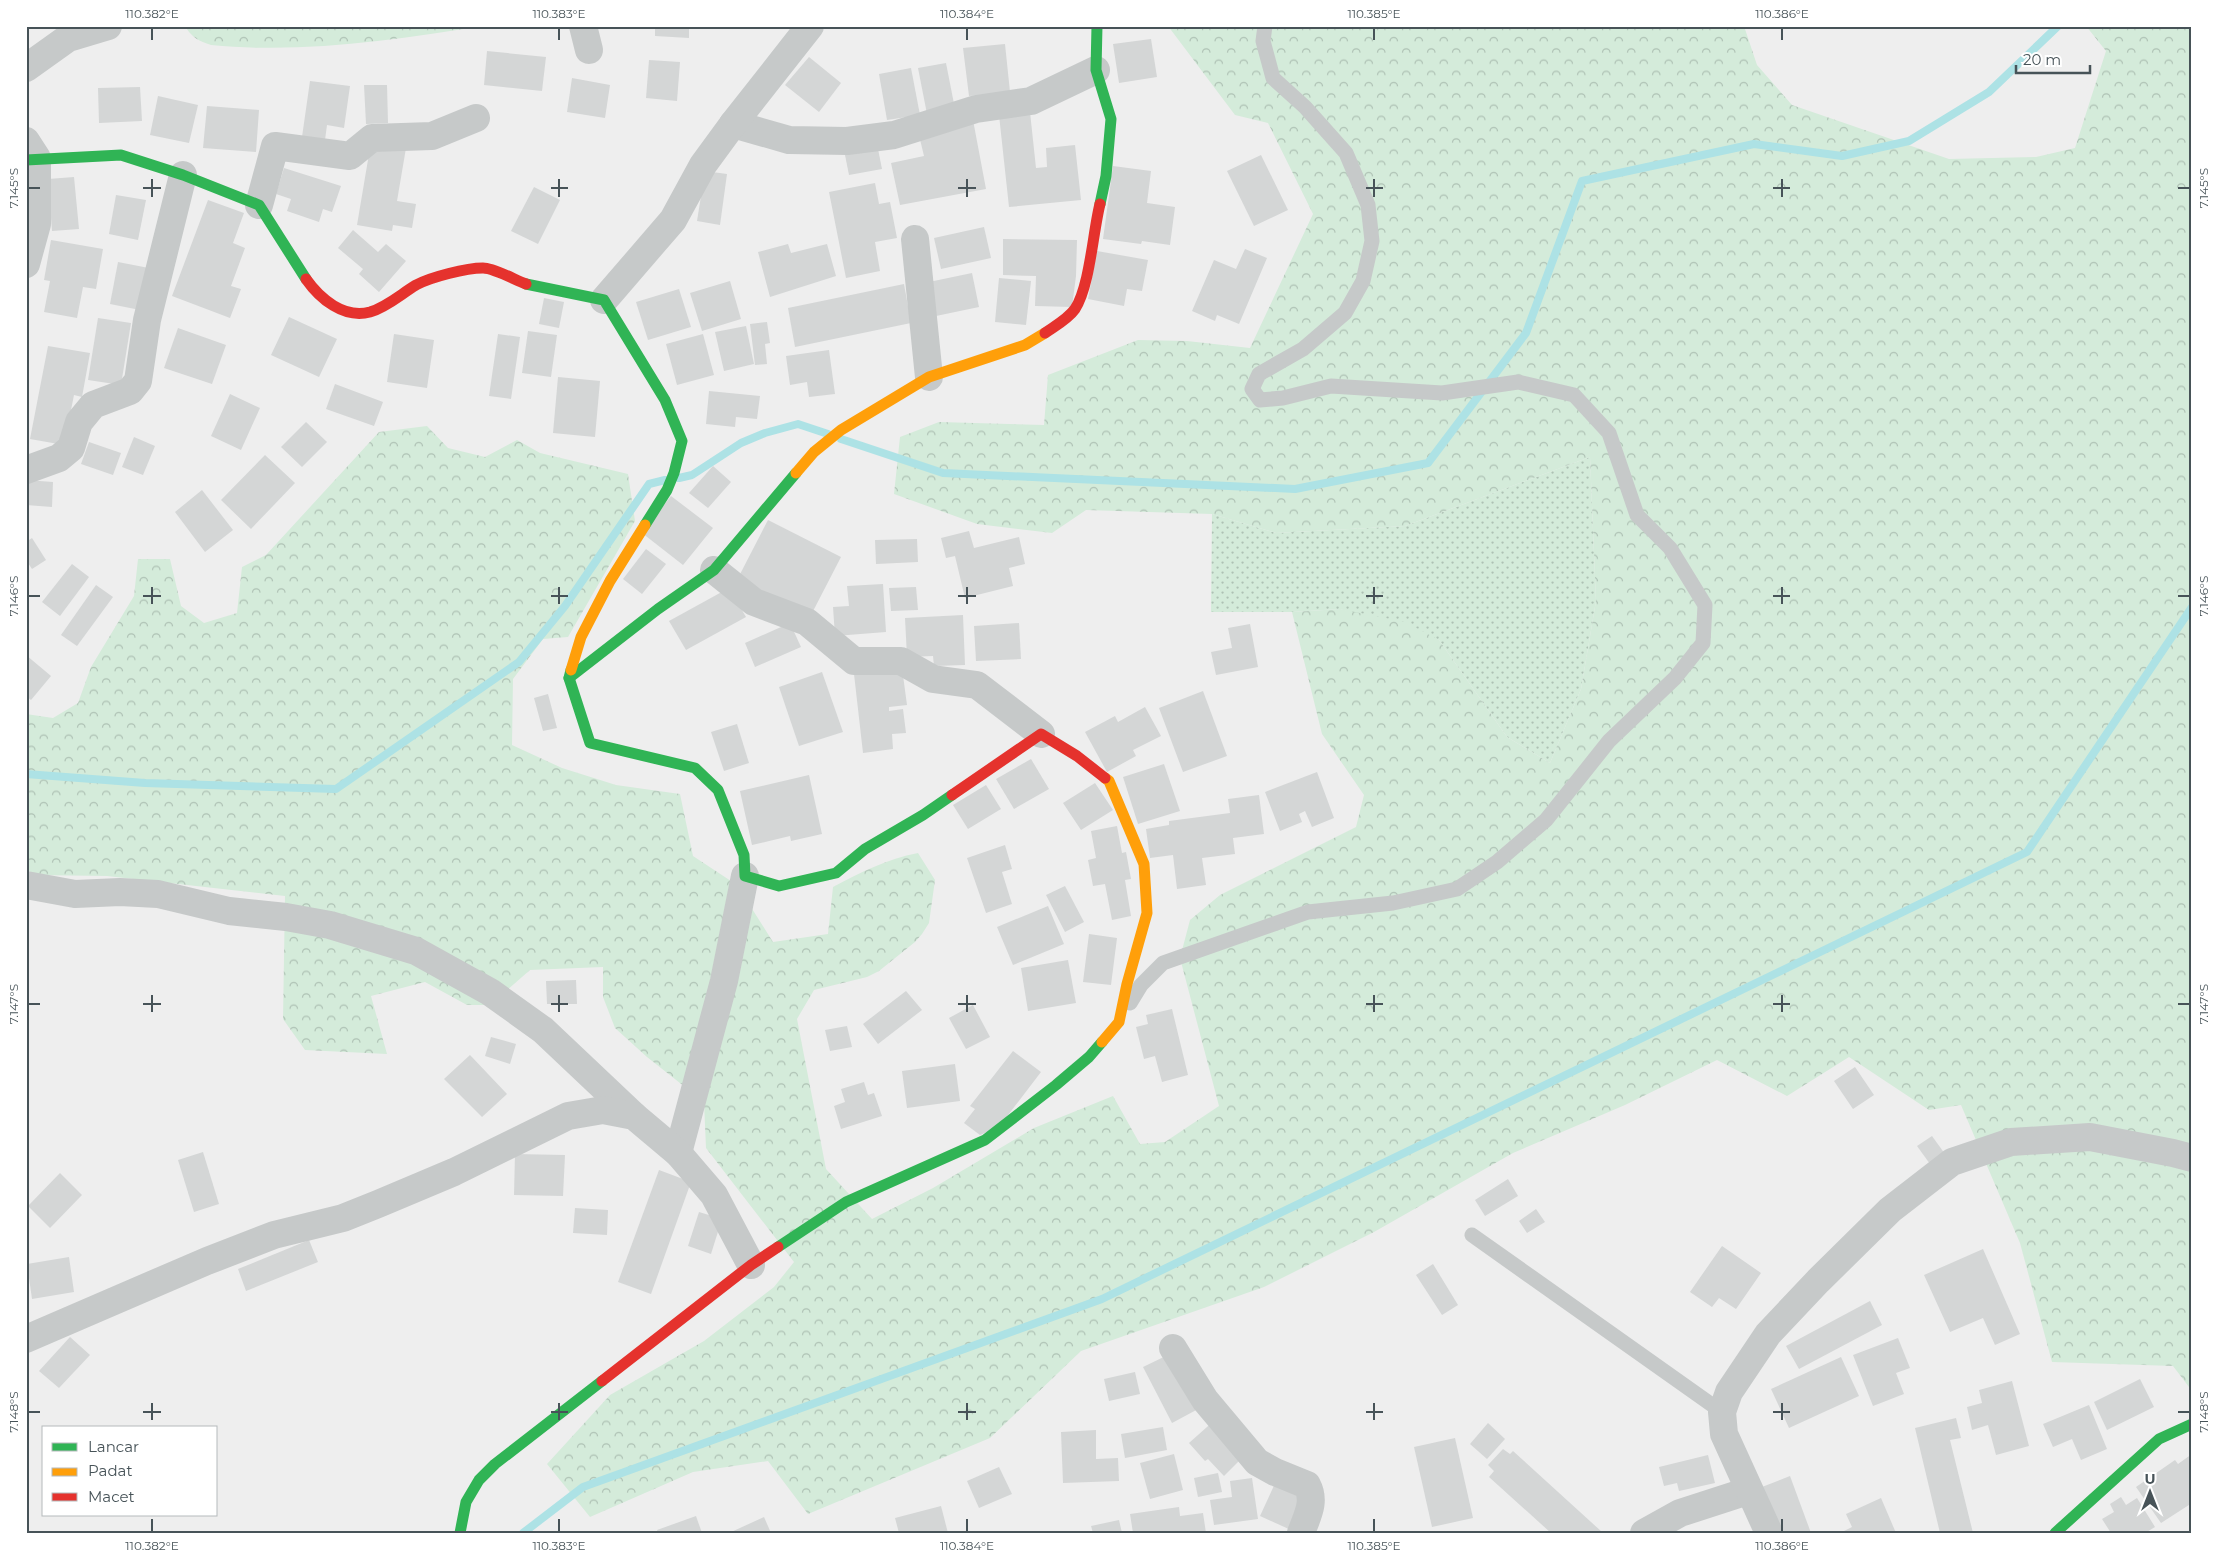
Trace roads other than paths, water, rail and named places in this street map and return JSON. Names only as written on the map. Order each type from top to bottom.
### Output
[{"type":"street","points":[[26,68],[68,38],[108,26]]},
{"type":"street","points":[[604,300],[673,220],[703,165],[732,124],[810,26]]},
{"type":"street","points":[[569,678],[658,609],[714,570],[814,452],[841,430],[929,378],[991,355],[1026,345],[1059,324],[1075,309],[1089,266],[1096,220],[1106,176],[1111,119],[1096,70],[1097,26]]},
{"type":"street","points":[[732,124],[789,140],[847,141],[894,135],[976,110],[1031,100],[1096,70]]},
{"type":"street","points":[[260,205],[275,146],[350,156],[372,138],[432,136],[476,118]]},
{"type":"street","points":[[26,264],[37,224],[30,153],[121,155],[183,175],[260,205],[310,284],[330,305],[353,314],[370,312],[387,304],[418,284],[449,274],[484,268],[535,287],[604,300],[665,400],[682,441],[674,472],[666,490],[602,597],[581,637],[569,678],[590,743],[695,768],[718,790],[744,855],[745,876],[724,981],[678,1153]]},
{"type":"street","points":[[26,470],[59,458],[71,448],[79,422],[93,405],[130,390],[138,381],[147,320],[183,175]]},
{"type":"street","points":[[916,239],[929,378]]},
{"type":"street","points":[[460,1533],[464,1508],[475,1482],[510,1452],[751,1265],[846,1202],[985,1140],[1089,1057],[1119,1022],[1129,975],[1147,913],[1144,864],[1109,780],[1077,756],[1041,734],[977,685],[933,679],[901,661],[854,661],[807,622],[754,602],[714,570]]},
{"type":"street","points":[[745,876],[779,886],[836,873],[865,849],[923,815],[1041,734]]},
{"type":"street","points":[[26,885],[75,894],[120,892],[158,894],[228,911],[286,917],[330,925],[416,951],[490,992],[543,1030],[634,1116],[678,1153],[714,1195],[751,1265]]},
{"type":"street","points":[[26,1339],[207,1261],[274,1235],[343,1218],[378,1204],[454,1172],[568,1116],[602,1110],[634,1116]]},
{"type":"street","points":[[1769,1533],[1748,1491],[1724,1434],[1722,1412],[1729,1392],[1768,1334],[1818,1281],[1890,1210],[1952,1162],[2011,1142],[2090,1138],[2192,1158]]},
{"type":"street","points":[[1173,1348],[1205,1400],[1256,1462],[1308,1486],[1312,1495],[1312,1502],[1301,1533]]},
{"type":"street","points":[[2055,1533],[2159,1439],[2192,1424]]},
{"type":"street","points":[[1644,1533],[1680,1513],[1748,1491]]},
{"type":"lane","points":[[1119,1022],[1141,985],[1163,963],[1308,912],[1393,903],[1457,889],[1497,862],[1546,820],[1609,741],[1675,678],[1703,644],[1705,605],[1670,548],[1637,515],[1609,433],[1574,395],[1518,382],[1442,393],[1331,386],[1283,398],[1260,400],[1252,389],[1259,374],[1303,349],[1344,314],[1363,281],[1372,241],[1368,205],[1346,153],[1305,107],[1273,78],[1264,41],[1265,26]]},
{"type":"lane","points":[[1472,1235],[1722,1412]]},
{"type":"waterway","points":[[841,439],[943,473],[1295,489],[1428,463],[1526,333],[1582,181],[1754,144],[1842,156],[1909,141],[1989,92],[2058,26]]},
{"type":"waterway","points":[[679,478],[692,475],[741,443],[765,433],[798,424],[828,434]]},
{"type":"waterway","points":[[26,774],[145,783],[336,789],[519,662],[565,606],[649,484],[665,480]]},
{"type":"waterway","points":[[523,1533],[583,1487],[1102,1299],[2027,852],[2192,607]]}]
